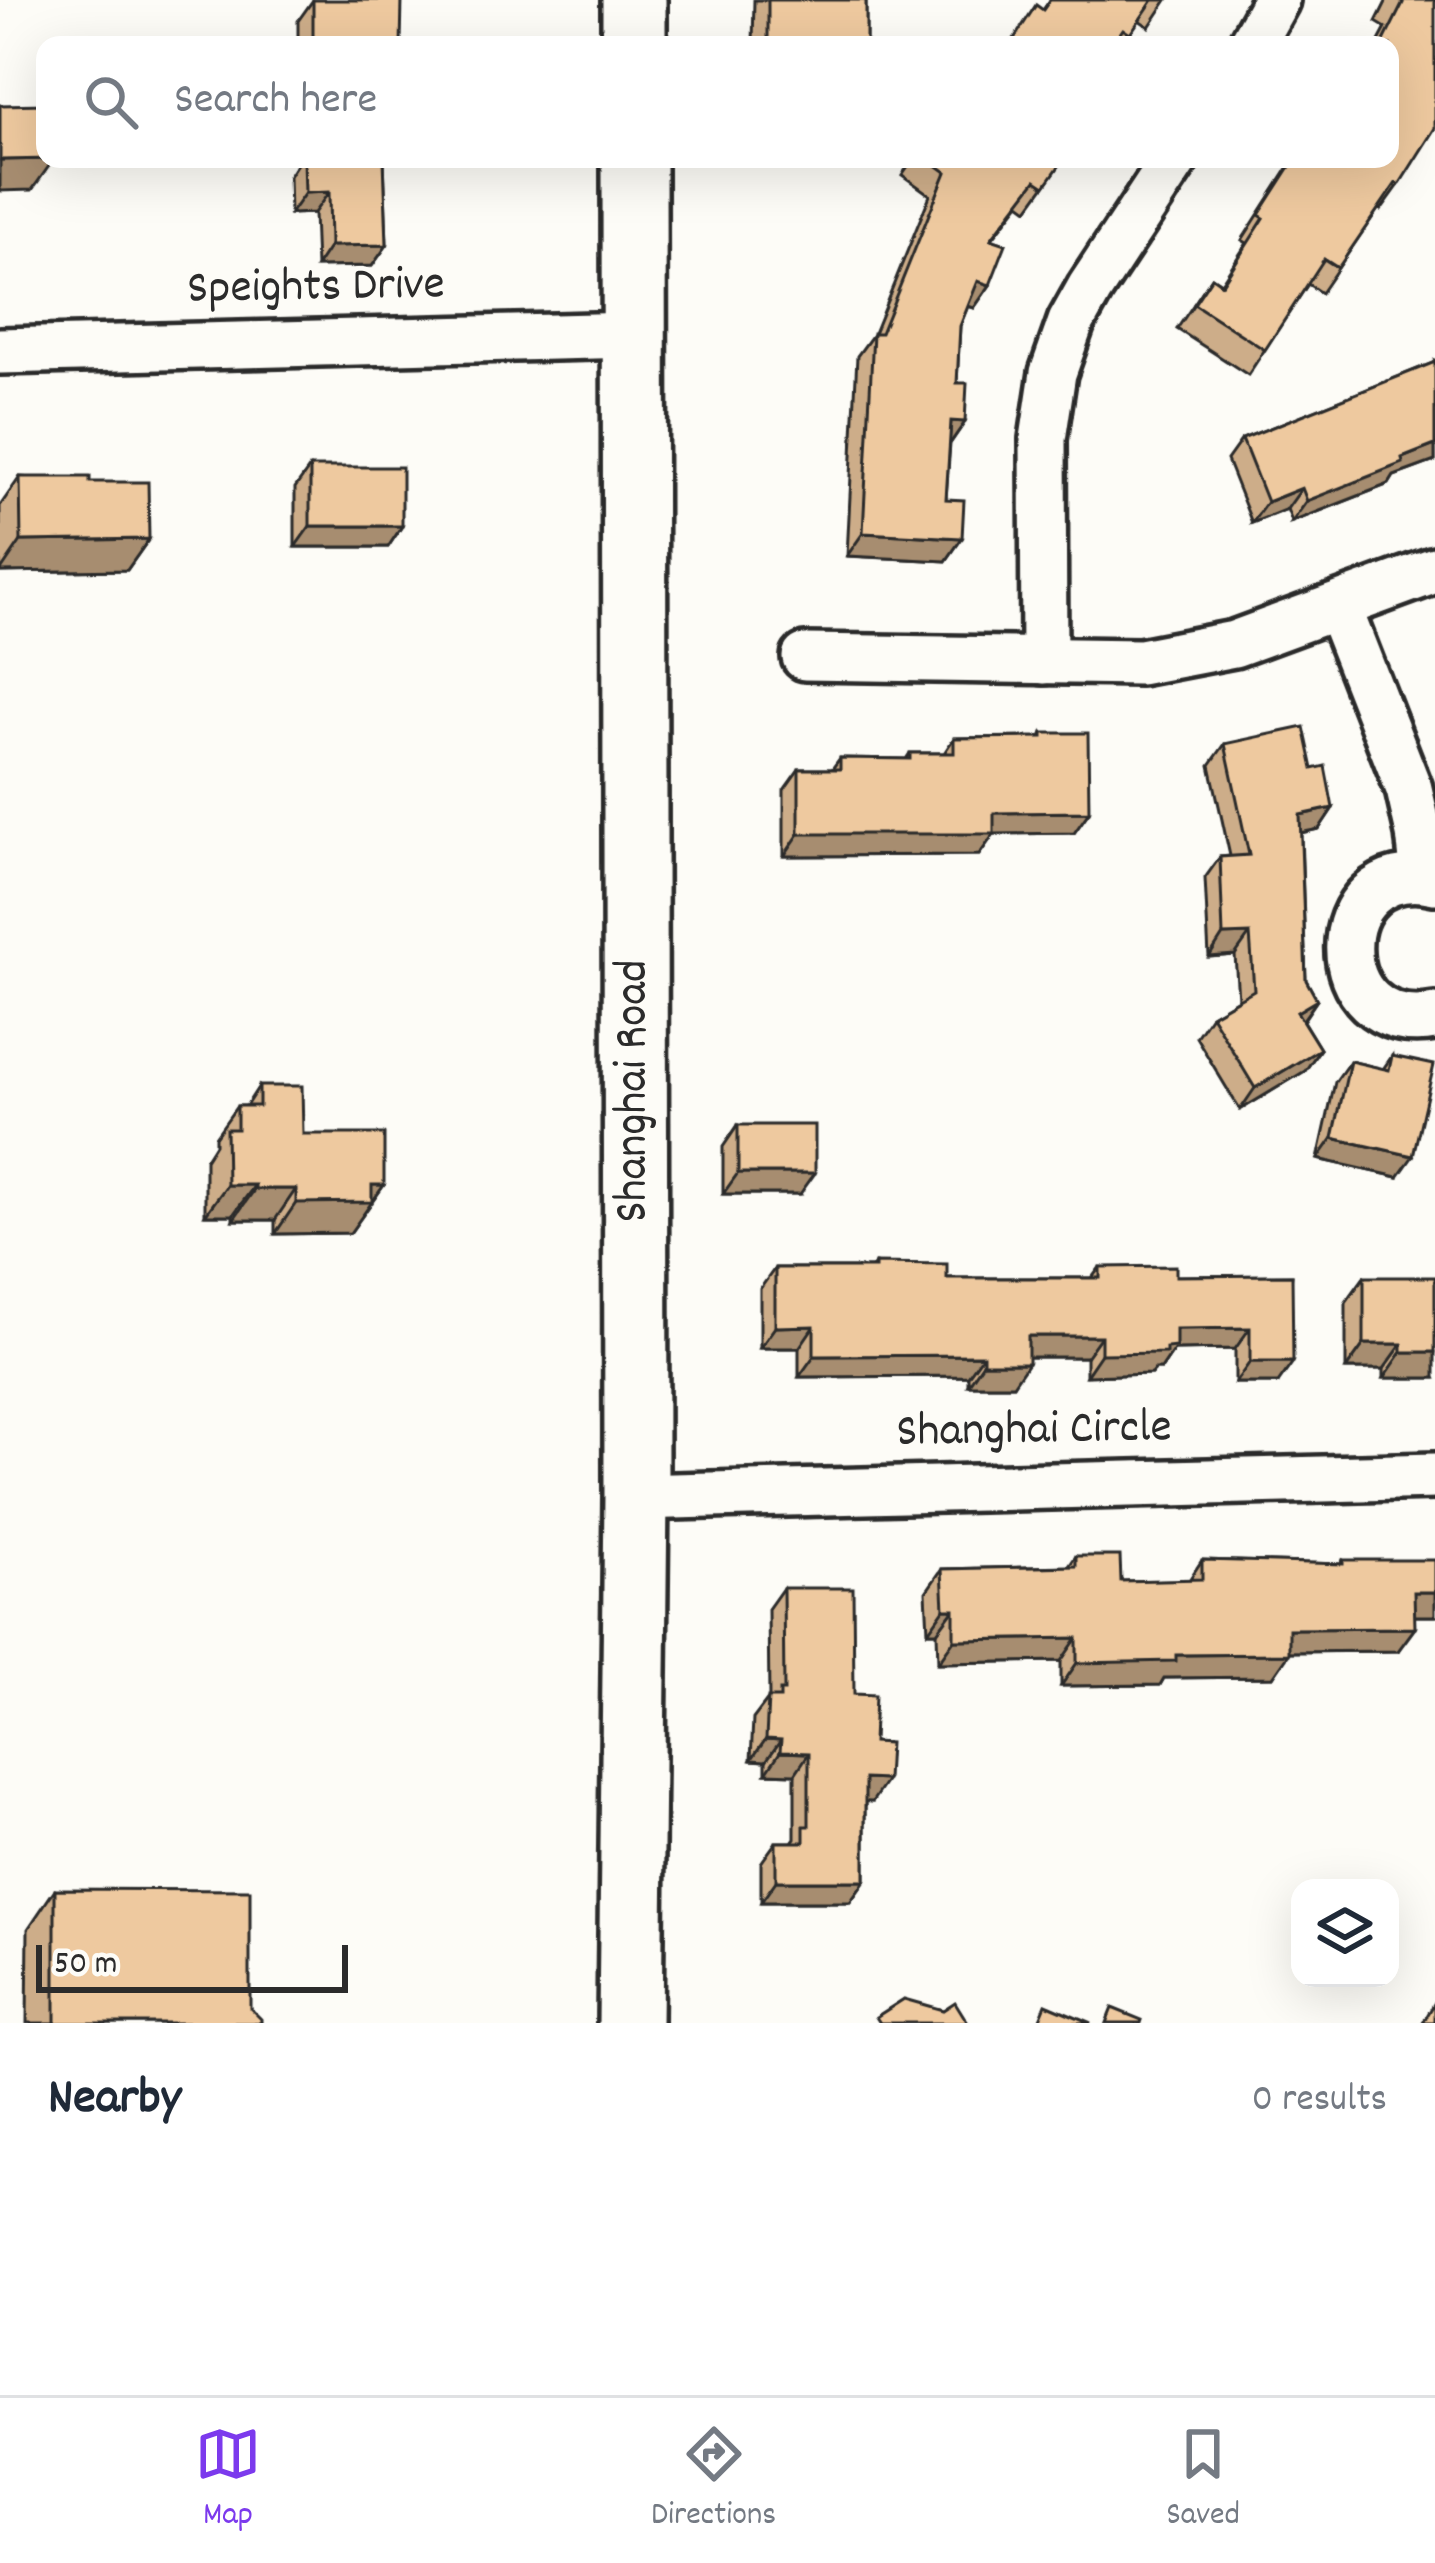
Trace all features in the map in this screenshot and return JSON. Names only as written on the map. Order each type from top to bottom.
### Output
[{"type":"street","points":[[634,0],[634,36]]},
{"type":"street","points":[[1256,36],[1276,0]]},
{"type":"street","name":"Shanghai Road","points":[[630,2023],[636,1497],[634,168]]},
{"type":"street","points":[[1045,661],[1043,439],[1052,373],[1090,288],[1169,168]]},
{"type":"street","name":"Speights Drive","points":[[0,351],[634,335]]},
{"type":"street","points":[[805,656],[1140,662],[1234,644],[1435,571]]},
{"type":"street","points":[[1338,607],[1414,805],[1429,879],[1396,880],[1367,899],[1354,917],[1348,958],[1368,999],[1386,1012],[1408,1018],[1435,1017]]},
{"type":"street","name":"Shanghai Circle","points":[[636,1497],[1435,1476]]},
{"type":"building","points":[[313,0],[402,0],[401,36],[313,36]]},
{"type":"building","points":[[768,0],[866,0],[866,36],[768,36]]},
{"type":"building","points":[[1050,0],[1153,0],[1130,34],[1123,29],[1118,36],[1016,36],[1036,5],[1043,10]]},
{"type":"building","points":[[1398,0],[1435,0],[1435,128],[1338,268],[1324,259],[1265,350],[1194,304],[1212,277],[1222,284],[1289,168],[1399,168],[1399,36],[1386,36],[1403,3]]},
{"type":"building","points":[[36,104],[36,159],[0,160],[0,105]]},
{"type":"building","points":[[304,168],[384,168],[387,245],[330,246],[329,192],[305,193]]},
{"type":"building","points":[[940,168],[1058,168],[1045,186],[1036,180],[991,239],[1006,244],[990,285],[978,281],[960,326],[957,383],[967,383],[965,422],[951,421],[946,499],[964,500],[962,538],[863,533],[873,333],[881,333],[946,172]]},
{"type":"building","points":[[1435,362],[1435,445],[1402,458],[1403,463],[1307,501],[1302,488],[1267,502],[1242,439]]},
{"type":"building","points":[[310,467],[402,467],[402,526],[310,526]]},
{"type":"building","points":[[20,477],[148,482],[149,539],[21,541]]},
{"type":"building","points":[[1304,727],[1313,769],[1325,766],[1333,808],[1300,815],[1306,980],[1317,1000],[1297,1012],[1320,1049],[1255,1088],[1211,1015],[1254,990],[1250,934],[1223,935],[1220,857],[1249,855],[1225,744]]},
{"type":"building","points":[[1043,733],[1088,733],[1089,812],[994,813],[994,834],[799,834],[799,769],[840,769],[840,758],[910,759],[910,753],[954,753],[954,738],[1043,737]]},
{"type":"building","points":[[1392,1056],[1434,1065],[1413,1156],[1333,1138],[1350,1061],[1389,1070]]},
{"type":"building","points":[[259,1086],[302,1086],[303,1134],[384,1134],[384,1185],[372,1185],[372,1202],[296,1203],[296,1189],[227,1185],[226,1129],[237,1129],[237,1106],[259,1106]]},
{"type":"building","points":[[738,1125],[815,1125],[815,1173],[738,1173]]},
{"type":"building","points":[[875,1263],[947,1264],[947,1278],[1100,1278],[1100,1267],[1176,1266],[1176,1276],[1292,1275],[1293,1362],[1250,1362],[1250,1328],[1176,1329],[1176,1347],[1166,1348],[1166,1353],[1101,1354],[1101,1336],[1028,1336],[1028,1363],[983,1363],[983,1355],[814,1356],[814,1326],[775,1327],[775,1268],[875,1268]]},
{"type":"building","points":[[1364,1277],[1435,1277],[1435,1352],[1402,1352],[1402,1344],[1364,1344]]},
{"type":"building","points":[[1076,1556],[1120,1556],[1121,1581],[1202,1579],[1202,1560],[1343,1564],[1343,1560],[1435,1560],[1435,1592],[1414,1592],[1415,1628],[1289,1629],[1289,1654],[1176,1655],[1176,1661],[1077,1663],[1077,1638],[954,1640],[954,1609],[944,1609],[942,1569],[1076,1566]]},
{"type":"building","points":[[783,1588],[853,1588],[854,1694],[875,1695],[873,1742],[889,1743],[887,1780],[865,1779],[865,1881],[776,1881],[776,1842],[804,1842],[804,1826],[809,1826],[809,1753],[780,1752],[781,1740],[766,1739],[768,1698],[780,1698],[784,1691]]},
{"type":"building","points":[[55,1889],[250,1890],[250,2008],[261,2023],[55,2023]]},
{"type":"building","points":[[904,1999],[943,2010],[955,2002],[968,2023],[880,2023],[876,2017]]},
{"type":"building","points":[[1435,2002],[1435,2023],[1423,2023]]},
{"type":"building","points":[[1046,2004],[1091,2023],[1038,2023]]},
{"type":"building","points":[[1112,2008],[1142,2020],[1141,2023],[1106,2023]]}]
